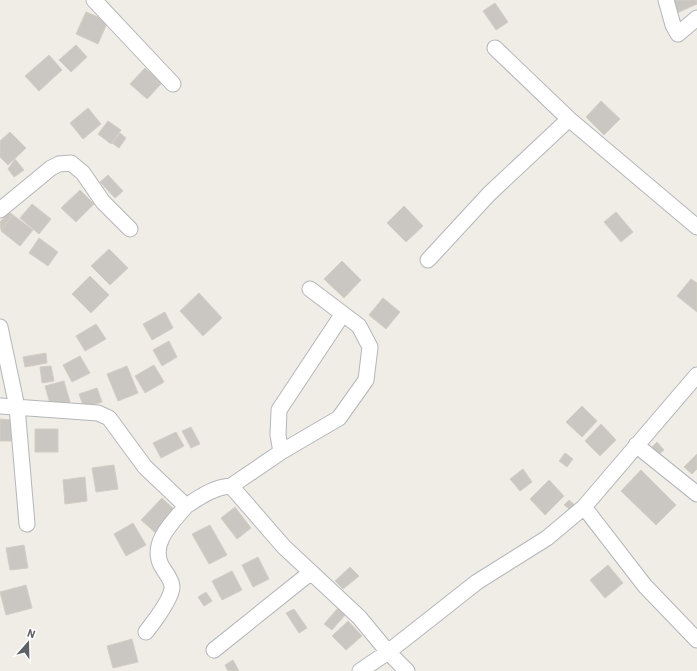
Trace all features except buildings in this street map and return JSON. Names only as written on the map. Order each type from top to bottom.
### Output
[{"type":"street","points":[[94,0],[173,84]]},
{"type":"street","points":[[666,0],[673,25],[678,34],[697,18]]},
{"type":"street","points":[[495,48],[569,119],[697,227]]},
{"type":"street","points":[[428,260],[489,194],[569,119]]},
{"type":"street","points":[[0,210],[51,168],[59,164],[71,164],[82,173],[103,202],[130,229]]},
{"type":"street","points":[[146,632],[156,619],[172,590],[172,583],[160,563],[158,550],[162,536],[186,506],[211,491],[222,487],[231,486],[281,452],[339,418],[366,380],[370,347],[359,326],[342,315],[310,289]]},
{"type":"street","points":[[281,452],[278,435],[279,410],[342,315]]},
{"type":"street","points":[[0,327],[17,407],[26,524]]},
{"type":"street","points":[[360,671],[388,652],[477,582],[547,538],[584,507],[697,375]]},
{"type":"street","points":[[0,406],[98,413],[109,418],[145,467],[186,506]]},
{"type":"street","points":[[636,445],[697,494]]},
{"type":"street","points":[[231,486],[284,547],[310,573],[354,612],[388,652],[407,671]]},
{"type":"street","points":[[584,507],[645,586],[697,640]]},
{"type":"street","points":[[214,650],[310,573]]}]
